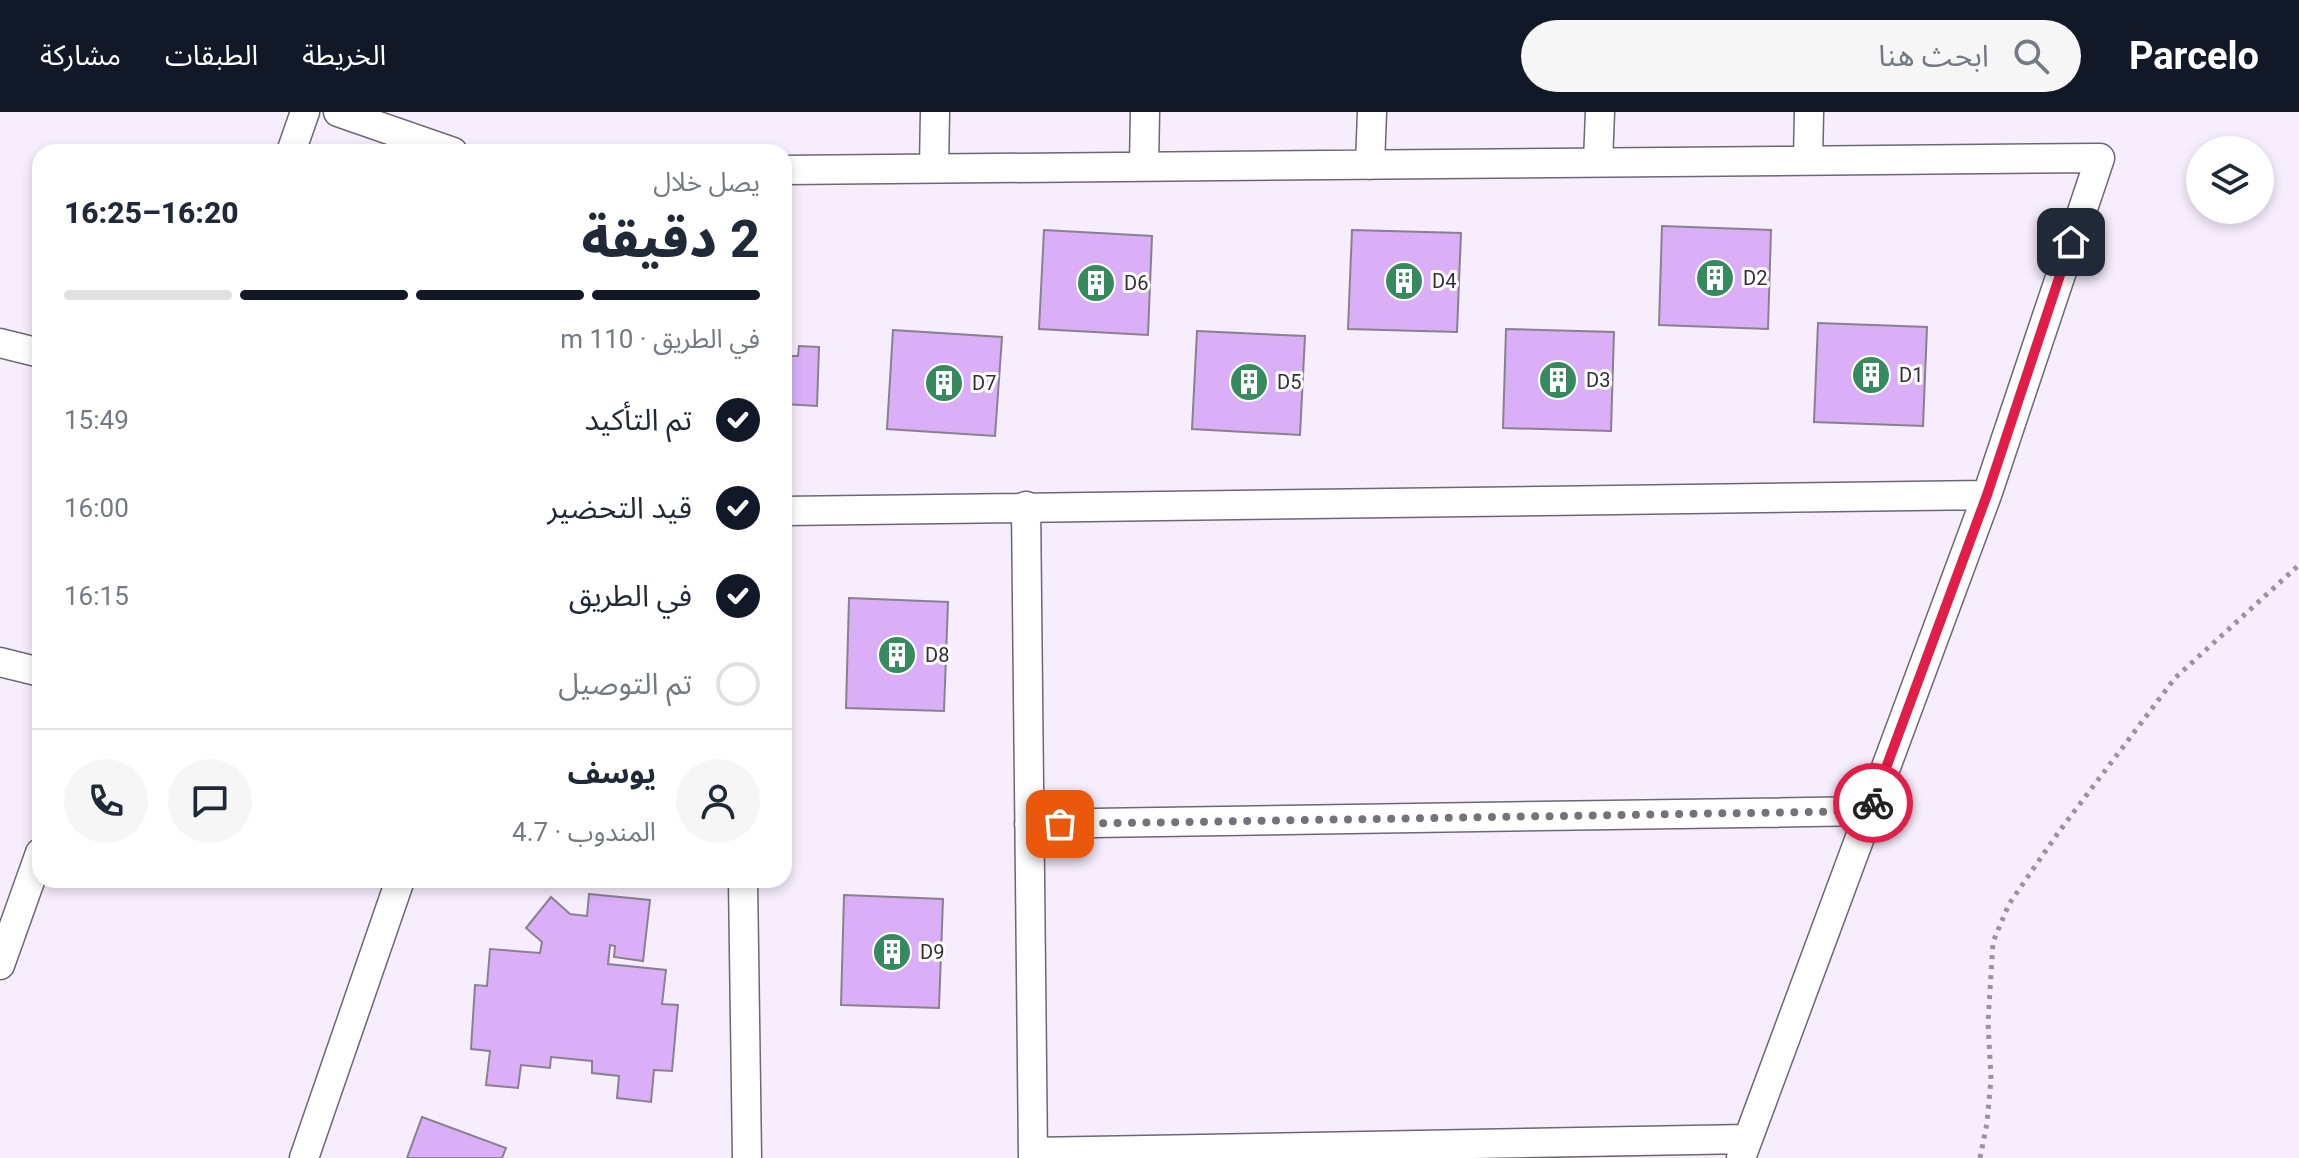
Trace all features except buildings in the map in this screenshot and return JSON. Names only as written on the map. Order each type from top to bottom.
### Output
[{"type":"street","points":[[294,144],[305,112]]},
{"type":"street","points":[[338,112],[430,144]]},
{"type":"street","points":[[934,168],[935,112]]},
{"type":"street","points":[[1144,166],[1145,112]]},
{"type":"street","points":[[1370,165],[1372,112]]},
{"type":"street","points":[[1598,162],[1600,112]]},
{"type":"street","points":[[1808,160],[1809,112]]},
{"type":"street","points":[[792,170],[2100,158],[1987,495],[1745,1148],[1033,1155],[1026,506]]},
{"type":"street","points":[[0,343],[32,351]]},
{"type":"street","points":[[792,511],[1987,495]]},
{"type":"street","points":[[0,662],[32,670]]},
{"type":"street","points":[[1029,824],[1870,811]]},
{"type":"street","points":[[0,965],[32,875]]},
{"type":"street","points":[[304,1158],[397,888]]},
{"type":"street","points":[[743,888],[747,1158]]},
{"type":"path","points":[[1980,1158],[1991,1079],[1988,1022],[1993,942],[2009,904],[2058,833],[2175,678],[2299,565]]},
{"type":"way so far","points":[[1060,824],[1870,811],[1873,803]]},
{"type":"place","name":"D2","points":[[1715,278]]},
{"type":"place","name":"D4","points":[[1404,281]]},
{"type":"place","name":"D6","points":[[1096,283]]},
{"type":"place","name":"D1","points":[[1871,375]]},
{"type":"place","name":"D3","points":[[1558,380]]},
{"type":"place","name":"D5","points":[[1249,382]]},
{"type":"place","name":"D7","points":[[944,383]]},
{"type":"place","name":"D8","points":[[897,655]]},
{"type":"place","name":"D9","points":[[892,952]]},
{"type":"route","points":[[1873,803],[1987,495],[2071,242]]}]
